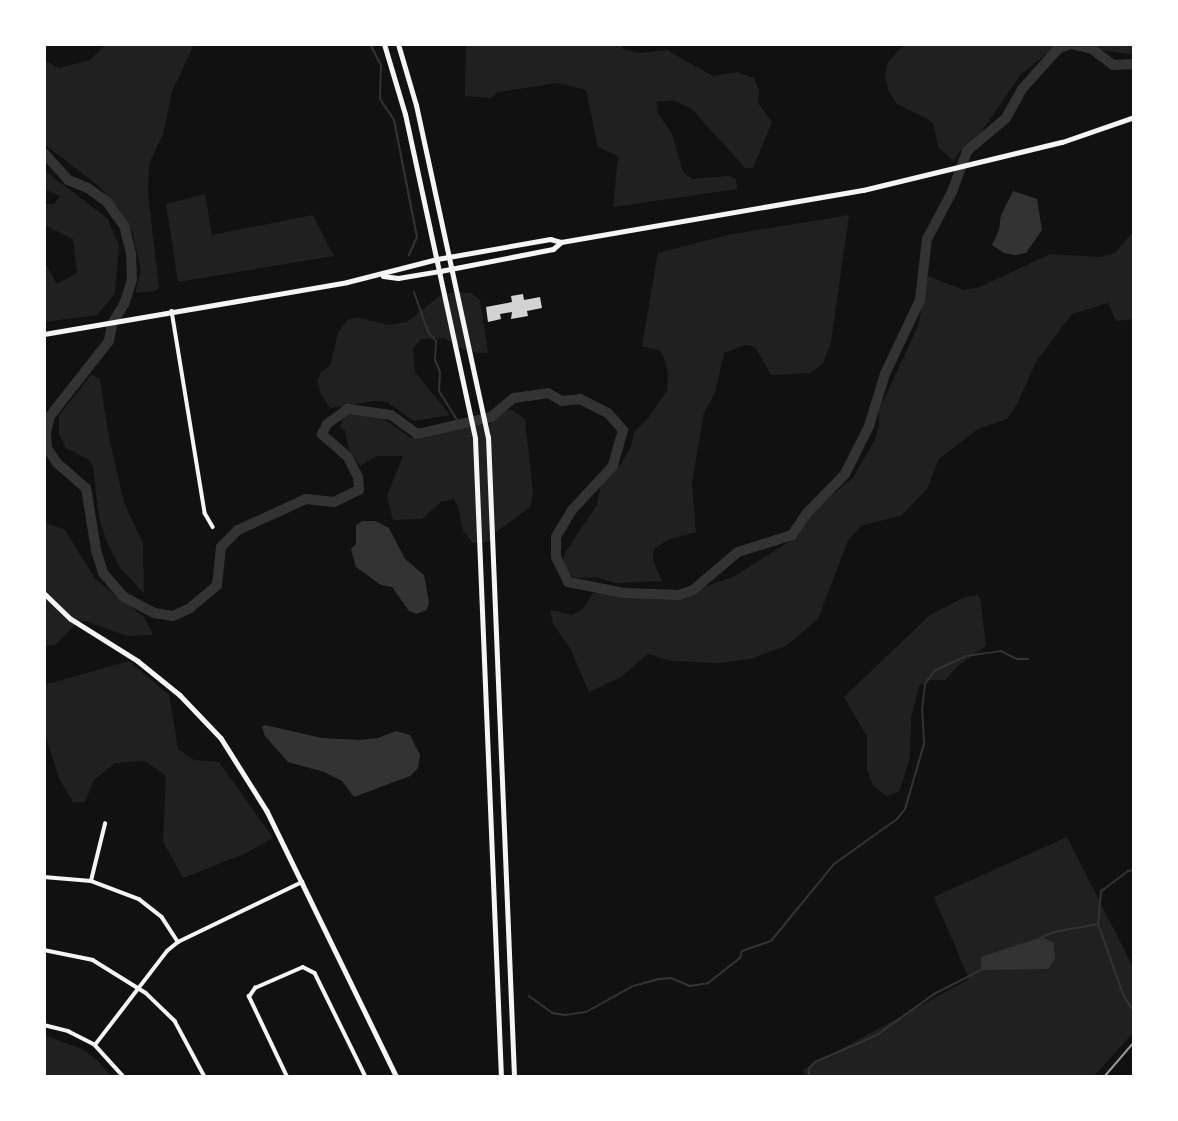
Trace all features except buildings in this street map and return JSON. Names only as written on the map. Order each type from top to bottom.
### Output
[{"type":"main road","points":[[384,44],[398,88],[475,439],[501,1077]]},
{"type":"main road","points":[[398,44],[453,268],[488,437],[514,1077]]},
{"type":"main road","points":[[44,334],[383,275],[398,268],[550,239],[561,242],[839,195],[1062,142],[1134,117]]},
{"type":"main road","points":[[383,275],[398,278],[440,271],[553,249],[561,242]]},
{"type":"street","points":[[172,312],[205,513],[213,527]]},
{"type":"street","points":[[44,593],[71,619],[138,662],[204,718],[221,738],[259,795],[397,1077]]},
{"type":"street","points":[[91,881],[105,824]]},
{"type":"street","points":[[44,877],[91,881],[145,902],[162,917],[178,942]]},
{"type":"street","points":[[95,1045],[159,958],[178,942],[302,882]]},
{"type":"street","points":[[44,950],[93,960],[137,987],[175,1021],[205,1077]]},
{"type":"street","points":[[287,1077],[249,997],[255,988],[303,967],[315,973],[366,1077]]},
{"type":"street","points":[[44,1025],[68,1031],[95,1045],[124,1077]]},
{"type":"shaded area","points":[[106,44],[194,44],[172,92],[163,134],[149,164],[148,194],[159,288],[156,291],[135,293],[141,270],[132,231],[100,187],[44,144],[44,60],[59,68],[90,60]]},
{"type":"shaded area","points":[[466,44],[621,44],[623,49],[638,53],[667,50],[713,76],[737,72],[754,78],[759,91],[758,103],[772,122],[753,168],[745,168],[692,109],[673,100],[657,102],[658,113],[672,134],[683,172],[692,179],[729,176],[736,179],[737,189],[613,207],[618,156],[598,147],[586,90],[558,83],[498,92],[491,98],[465,96]]},
{"type":"shaded area","points":[[905,44],[1059,44],[1021,74],[978,137],[962,149],[953,161],[938,147],[933,124],[897,104],[888,90],[885,75],[888,62]]},
{"type":"shaded area","points":[[1090,44],[1134,44],[1134,55],[1100,50]]},
{"type":"shaded area","points":[[44,170],[108,219],[119,246],[115,294],[97,315],[44,322],[44,261],[57,284],[77,273],[73,239],[44,225],[44,204],[54,204],[60,196],[44,189]]},
{"type":"shaded area","points":[[1013,191],[1037,199],[1042,230],[1026,253],[1016,255],[1004,253],[992,245],[999,230],[1001,215]]},
{"type":"shaded area","points":[[205,194],[212,235],[313,215],[334,256],[178,282],[166,204]]},
{"type":"shaded area","points":[[849,215],[831,342],[823,363],[810,373],[771,375],[755,347],[745,345],[724,353],[715,393],[704,412],[692,483],[696,532],[668,540],[654,549],[653,560],[662,581],[615,583],[596,577],[575,578],[565,571],[563,559],[566,551],[597,505],[600,487],[620,465],[631,447],[634,432],[648,418],[667,391],[668,372],[664,358],[660,351],[642,346],[658,253],[732,234]]},
{"type":"shaded area","points":[[1134,231],[1134,319],[1116,321],[1108,303],[1072,314],[1036,362],[1016,406],[1007,419],[978,429],[939,459],[927,489],[902,515],[861,526],[848,540],[818,619],[786,646],[750,659],[720,663],[671,661],[648,654],[621,677],[589,692],[571,650],[553,624],[550,610],[572,615],[583,609],[593,593],[635,595],[695,590],[735,576],[798,536],[813,510],[853,478],[875,439],[879,426],[879,410],[918,326],[928,276],[964,290],[980,287],[1050,254],[1100,257],[1115,253]]},
{"type":"shaded area","points":[[471,293],[480,300],[488,353],[468,352],[444,338],[421,339],[413,348],[415,372],[450,415],[414,421],[387,402],[375,401],[330,408],[320,392],[317,380],[321,372],[330,366],[338,333],[347,320],[358,317],[387,325],[407,322],[441,295]]},
{"type":"shaded area","points":[[92,374],[100,379],[109,438],[124,502],[143,544],[144,593],[120,568],[106,540],[99,517],[93,466],[88,459],[66,448],[59,434],[59,415]]},
{"type":"shaded area","points":[[512,410],[525,419],[533,493],[530,507],[496,532],[490,541],[480,543],[473,543],[463,531],[458,507],[453,499],[441,502],[422,519],[393,520],[387,496],[403,456],[377,456],[360,466],[349,450],[345,431],[340,427],[343,415],[360,411],[378,415],[411,438],[432,429],[471,422],[480,423],[486,429],[501,411]]},
{"type":"shaded area","points":[[362,521],[375,521],[389,528],[405,559],[424,575],[429,602],[427,610],[416,614],[409,611],[392,587],[381,585],[356,567],[351,549],[356,544],[356,525]]},
{"type":"shaded area","points":[[44,522],[65,530],[96,580],[144,617],[153,635],[127,636],[85,621],[77,622],[57,644],[44,646]]},
{"type":"shaded area","points":[[977,595],[980,598],[986,646],[959,665],[945,680],[929,680],[919,686],[911,718],[910,758],[899,792],[886,796],[873,785],[867,770],[867,737],[844,697],[930,615],[963,598]]},
{"type":"shaded area","points":[[129,661],[169,695],[178,749],[194,760],[219,762],[273,838],[244,854],[183,878],[163,842],[166,776],[145,761],[115,763],[94,780],[85,802],[73,802],[59,778],[44,731],[44,685]]},
{"type":"shaded area","points":[[265,725],[322,738],[360,740],[378,738],[396,731],[410,735],[420,755],[418,768],[410,776],[354,797],[342,781],[324,772],[288,762],[265,736],[262,727]]},
{"type":"shaded area","points":[[1067,837],[1134,969],[1134,1032],[1093,1077],[806,1077],[803,1070],[969,979],[934,897]]},
{"type":"shaded area","points":[[1042,937],[1054,943],[1055,959],[1048,969],[981,970],[981,957]]},
{"type":"shaded area","points":[[44,1035],[80,1048],[97,1060],[112,1077],[44,1077]]},
{"type":"waterway","points":[[370,44],[381,66],[380,99],[394,120],[417,237],[409,255]]},
{"type":"waterway","points":[[44,153],[68,180],[88,188],[107,202],[124,225],[131,254],[132,280],[124,304],[112,324],[109,341],[50,416],[46,432],[47,448],[57,463],[86,488],[96,550],[103,573],[124,597],[154,613],[173,616],[190,608],[217,585],[221,547],[238,530],[306,499],[334,502],[359,490],[358,477],[348,457],[322,434],[327,424],[348,409],[391,415],[417,434],[491,417],[514,398],[548,393],[562,401],[580,399],[608,413],[623,430],[613,466],[572,510],[556,537],[556,557],[568,582],[624,593],[679,595],[693,590],[738,552],[792,535],[806,514],[845,474],[869,426],[885,374],[920,300],[927,239],[952,192],[967,151],[1006,118],[1022,89],[1058,49],[1070,44]]},
{"type":"waterway","points":[[1072,44],[1092,49],[1113,65],[1134,64]]},
{"type":"waterway","points":[[414,292],[428,332],[436,341],[435,360],[440,372],[439,391],[459,423]]},
{"type":"waterway","points":[[529,996],[552,1013],[565,1015],[586,1012],[633,986],[659,979],[671,978],[690,986],[708,983],[740,958],[742,951],[771,941],[834,864],[897,819],[905,809],[924,744],[922,710],[925,684],[934,671],[966,656],[1001,651],[1017,659],[1028,659]]},
{"type":"waterway","points":[[1134,870],[1128,871],[1101,891],[1098,924],[1123,994],[1134,1012]]},
{"type":"waterway","points":[[1042,937],[1054,932],[1098,924]]},
{"type":"waterway","points":[[809,1077],[809,1068],[815,1062],[877,1035],[934,994],[981,970]]},
{"type":"railway","points":[[1104,1077],[1134,1042]]}]
